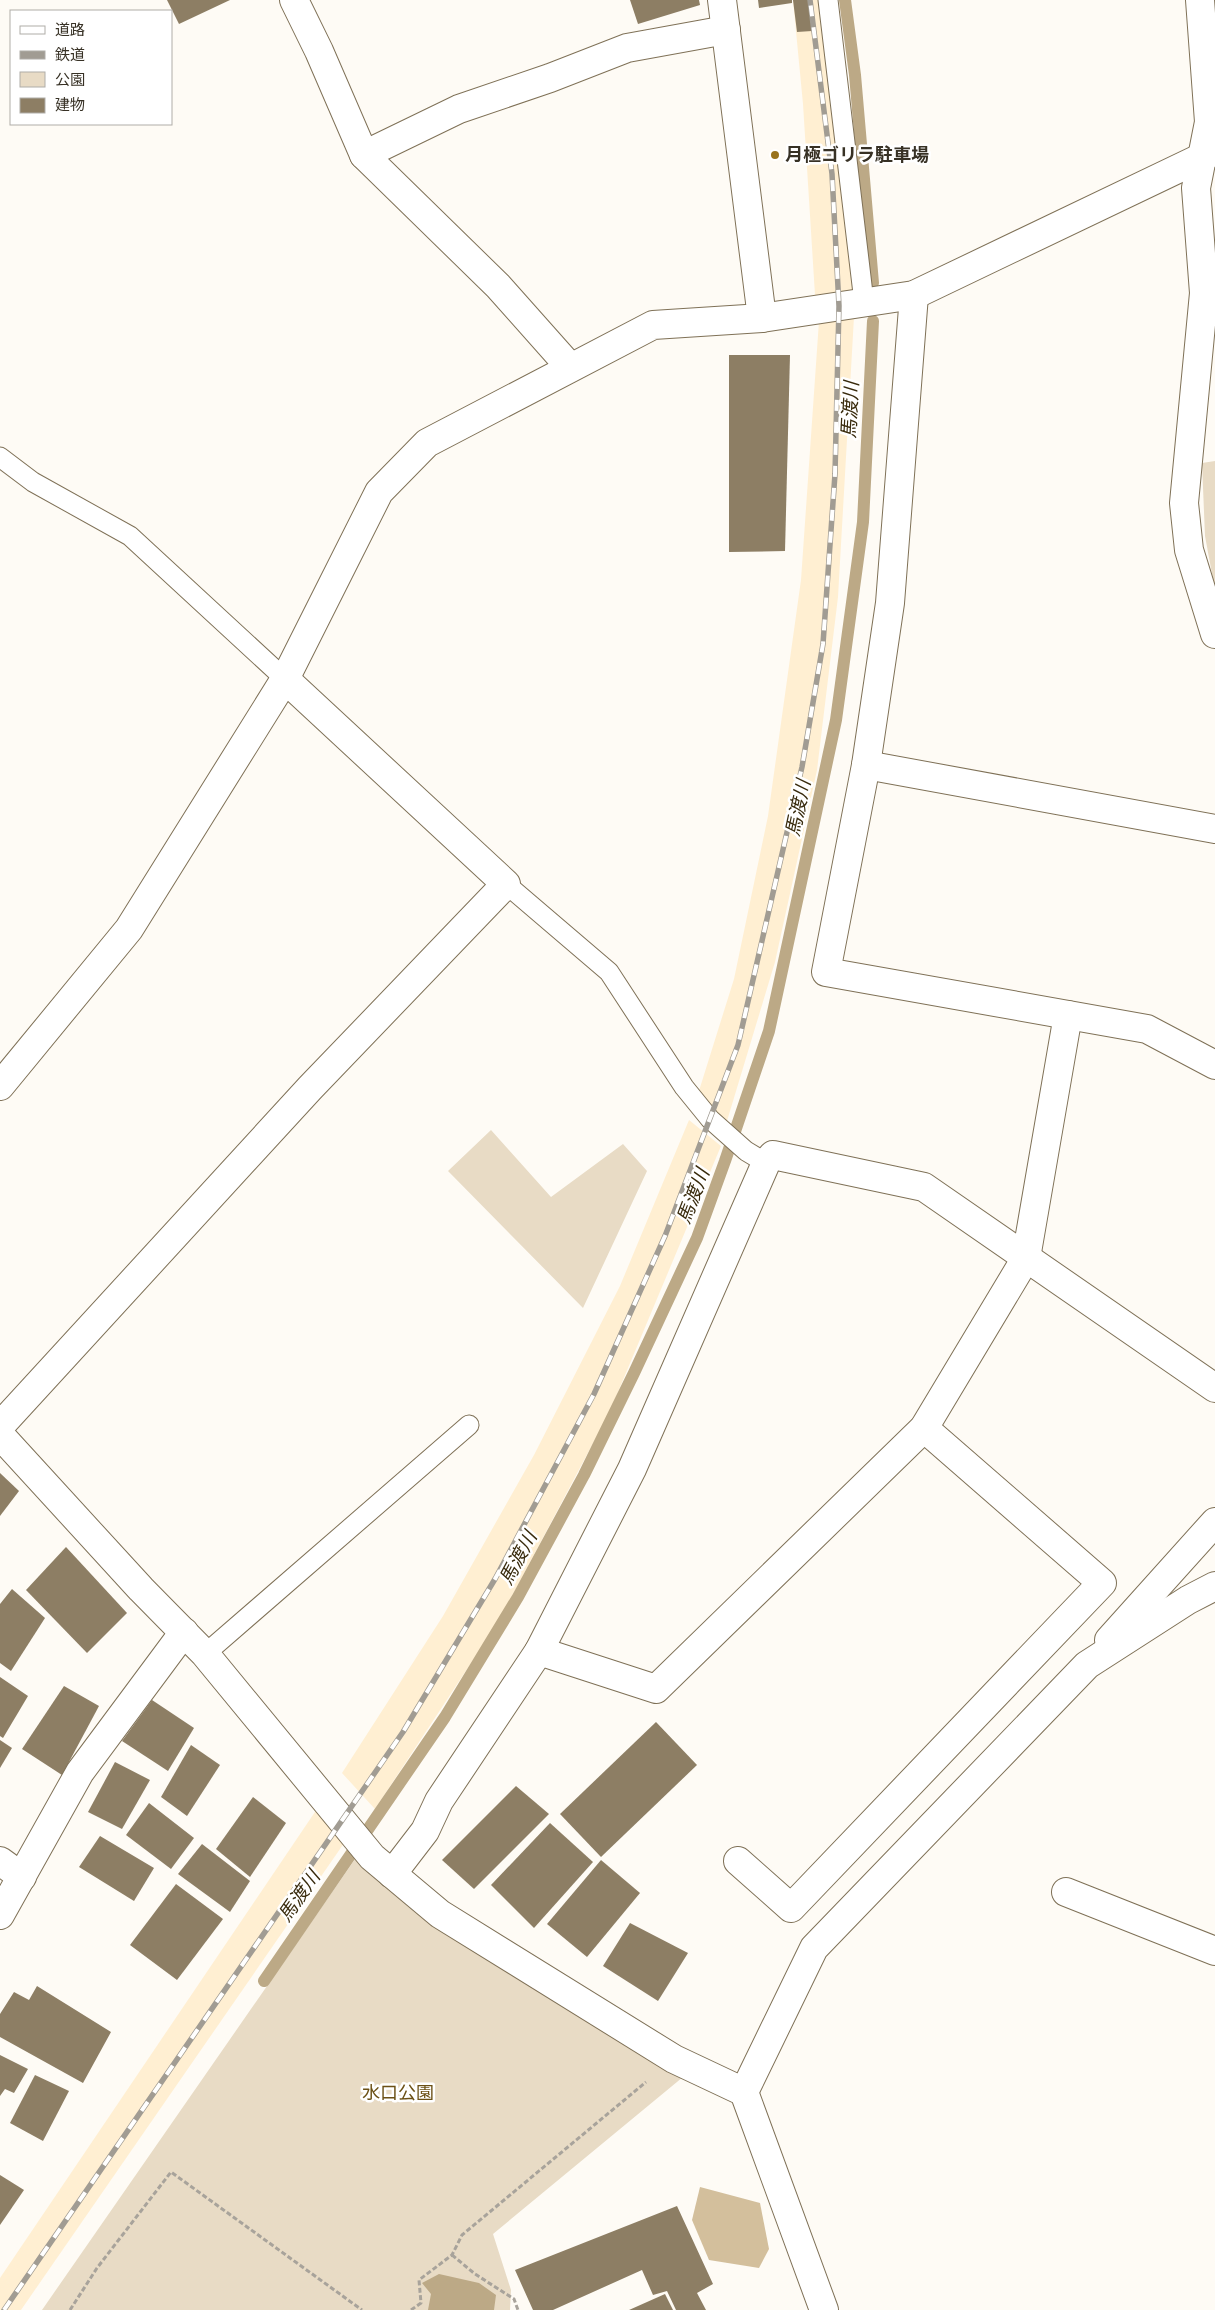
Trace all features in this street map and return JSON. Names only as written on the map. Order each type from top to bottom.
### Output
[{"type":"street","points":[[294,0],[319,51],[364,155],[498,286],[570,367]]},
{"type":"street","points":[[722,0],[762,318]]},
{"type":"street","points":[[1200,0],[1209,122],[1209,154],[1196,188],[1204,292],[1184,503],[1189,550],[1215,634]]},
{"type":"street","points":[[364,155],[459,109],[550,78],[627,48],[726,30]]},
{"type":"street","points":[[0,1086],[129,929],[285,679],[379,492],[427,443],[653,325],[762,318],[914,295],[1209,154]]},
{"type":"street","points":[[914,295],[890,603],[866,765],[826,972],[1147,1029],[1215,1065]]},
{"type":"street","points":[[0,1426],[310,1088],[506,884],[285,679]]},
{"type":"street","points":[[866,765],[1215,830]]},
{"type":"street","points":[[539,1651],[656,1689],[924,1428],[1026,1258],[1068,1015]]},
{"type":"street","points":[[382,1865],[425,1831],[439,1801],[539,1651],[632,1469],[756,1157],[773,1155],[924,1187],[1215,1388]]},
{"type":"street","points":[[738,1862],[791,1908],[1102,1583],[924,1428]]},
{"type":"street","points":[[0,1435],[141,1589],[205,1654],[350,1833],[382,1865],[440,1914],[674,2059],[744,2092],[824,2310]]},
{"type":"street","points":[[744,2092],[814,1948],[1087,1665],[1215,1522]]},
{"type":"street","points":[[1087,1665],[1188,1600],[1215,1586]]},
{"type":"street","points":[[0,1915],[80,1772],[184,1632]]},
{"type":"street","points":[[0,1861],[22,1877]]},
{"type":"street","points":[[1066,1892],[1215,1951]]},
{"type":"lane","points":[[828,0],[864,302]]},
{"type":"lane","points":[[0,457],[33,482],[130,536],[285,679]]},
{"type":"lane","points":[[506,884],[609,972],[684,1087],[722,1131],[756,1157]]},
{"type":"lane","points":[[205,1654],[469,1425]]},
{"type":"path","points":[[411,2310],[422,2303],[419,2280],[452,2255],[462,2235],[674,2059]]},
{"type":"path","points":[[70,2310],[97,2268],[171,2172],[362,2310]]},
{"type":"path","points":[[452,2255],[474,2274],[514,2299],[518,2310]]},
{"type":"shaded area","points":[[793,0],[820,0],[857,283],[851,292],[815,295],[803,104]]},
{"type":"shaded area","points":[[854,317],[838,597],[817,770],[775,962],[727,1121],[698,1094],[734,979],[768,816],[801,580],[819,321]]},
{"type":"shaded area","points":[[689,1120],[721,1146],[610,1411],[500,1619],[375,1809],[342,1773],[443,1616],[534,1455],[620,1286]]},
{"type":"shaded area","points":[[319,1806],[349,1836],[21,2310],[0,2310],[0,2278]]},
{"type":"shaded area","points":[[700,2187],[760,2203],[769,2249],[759,2268],[709,2260],[692,2220]]},
{"type":"shaded area","points":[[439,2274],[479,2283],[496,2295],[494,2310],[428,2310],[431,2294],[422,2283]]},
{"type":"green space","points":[[1215,461],[1215,590],[1205,536],[1202,463]]},
{"type":"green space","points":[[491,1130],[551,1197],[623,1144],[647,1171],[583,1308],[448,1171]]},
{"type":"green space","name":"水口公園","points":[[360,1852],[683,2077],[493,2234],[511,2290],[510,2310],[42,2310]]},
{"type":"building","points":[[167,0],[230,0],[179,24]]},
{"type":"building","points":[[630,0],[699,0],[700,5],[638,24]]},
{"type":"building","points":[[758,0],[792,0],[792,3],[759,8]]},
{"type":"building","points":[[793,0],[808,0],[812,31],[797,32]]},
{"type":"building","points":[[729,355],[790,355],[785,551],[729,552]]},
{"type":"building","points":[[0,1473],[19,1491],[0,1516]]},
{"type":"building","points":[[66,1547],[127,1613],[87,1653],[26,1590]]},
{"type":"building","points":[[12,1589],[45,1618],[11,1671],[0,1663],[0,1604]]},
{"type":"building","points":[[0,1677],[28,1696],[3,1738],[0,1736]]},
{"type":"building","points":[[64,1686],[99,1706],[62,1775],[22,1749]]},
{"type":"building","points":[[152,1700],[194,1728],[168,1771],[122,1741]]},
{"type":"building","points":[[656,1722],[697,1765],[601,1857],[560,1814]]},
{"type":"building","points":[[0,1740],[12,1748],[0,1768]]},
{"type":"building","points":[[191,1745],[220,1765],[187,1816],[161,1797]]},
{"type":"building","points":[[115,1762],[150,1780],[122,1829],[88,1812]]},
{"type":"building","points":[[516,1786],[549,1814],[474,1889],[442,1860]]},
{"type":"building","points":[[253,1797],[286,1823],[250,1877],[216,1849]]},
{"type":"building","points":[[149,1803],[194,1838],[171,1869],[126,1835]]},
{"type":"building","points":[[550,1823],[593,1862],[534,1928],[491,1885]]},
{"type":"building","points":[[100,1836],[154,1868],[134,1901],[79,1867]]},
{"type":"building","points":[[202,1844],[250,1881],[230,1912],[178,1874]]},
{"type":"building","points":[[601,1860],[640,1893],[587,1957],[547,1924]]},
{"type":"building","points":[[176,1884],[223,1919],[177,1980],[130,1945]]},
{"type":"building","points":[[630,1923],[688,1953],[658,2001],[603,1966]]},
{"type":"building","points":[[37,1986],[111,2032],[83,2083],[0,2037],[0,2014],[14,1992],[29,2000]]},
{"type":"building","points":[[0,2055],[28,2069],[14,2093],[5,2089],[0,2096]]},
{"type":"building","points":[[35,2075],[69,2091],[43,2141],[10,2123]]},
{"type":"building","points":[[0,2175],[24,2190],[0,2225]]},
{"type":"building","points":[[677,2206],[713,2284],[697,2293],[706,2310],[676,2310],[667,2291],[653,2295],[642,2270],[553,2310],[533,2310],[515,2270]]},
{"type":"building","points":[[665,2294],[673,2310],[629,2310]]},
{"type":"waterway","name":"馬渡川","points":[[845,0],[855,75],[873,283]]},
{"type":"waterway","name":"馬渡川","points":[[264,1981],[445,1717],[518,1597],[584,1475],[697,1238],[769,1031],[836,720],[863,522],[873,321]]},
{"type":"railway","points":[[4,2310],[403,1732],[495,1579],[594,1394],[665,1236],[738,1045],[802,767],[823,644],[835,474],[839,306],[832,174],[810,0]]},
{"type":"place","name":"月極ゴリラ駐車場","points":[[775,155]]}]
